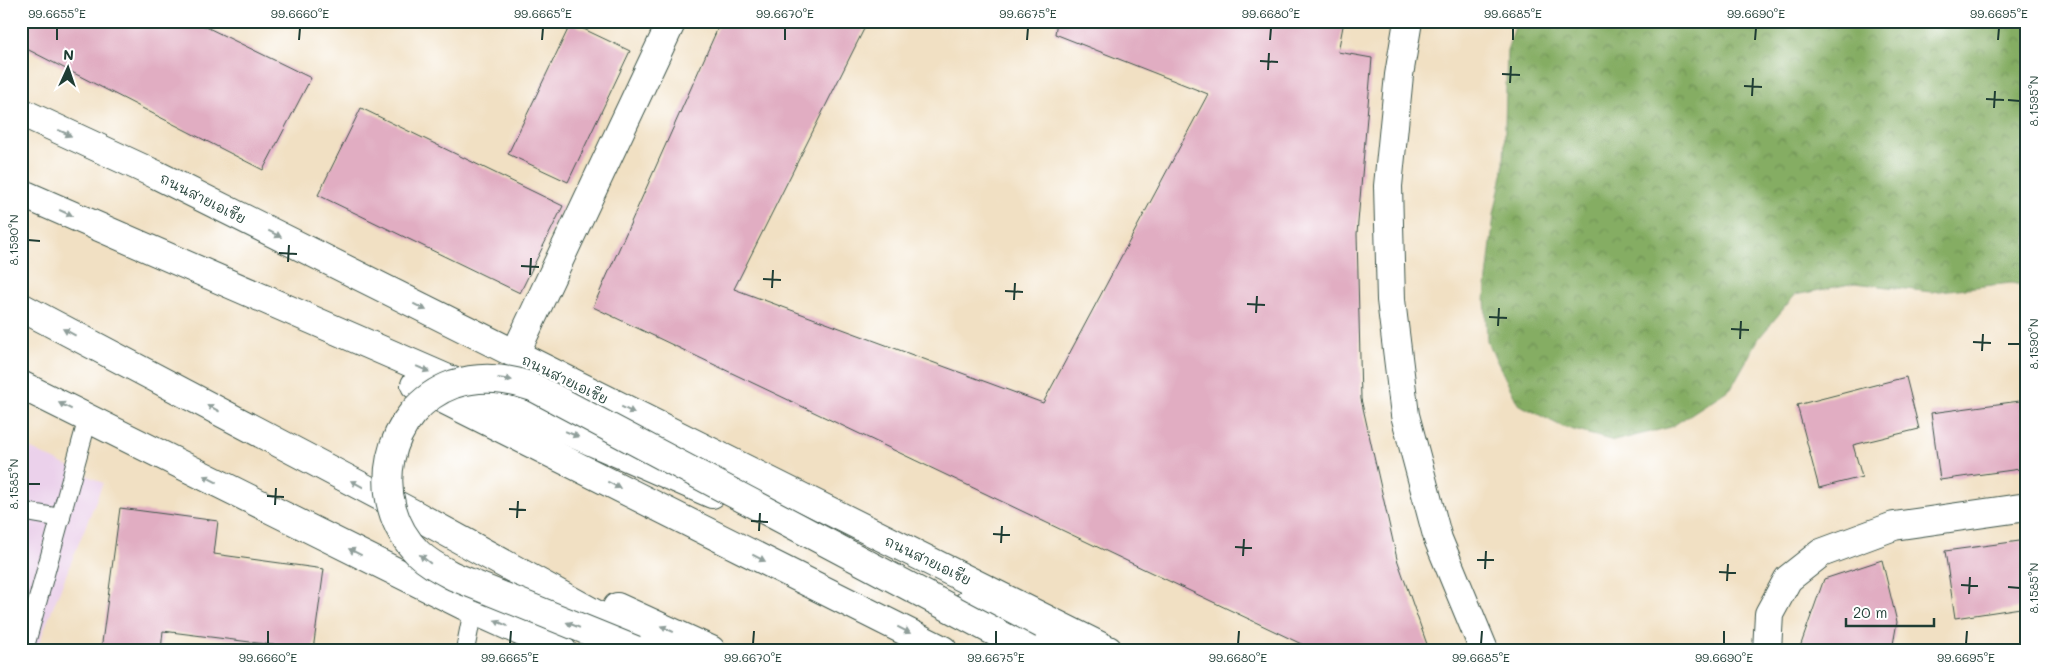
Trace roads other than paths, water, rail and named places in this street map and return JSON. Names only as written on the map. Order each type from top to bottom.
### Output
[{"type":"main road","points":[[515,354],[672,21]]},
{"type":"main road","points":[[1408,21],[1399,75],[1388,186],[1391,300],[1405,415],[1438,539],[1484,650]]},
{"type":"main road","name":"ถนนสายเอเชีย","points":[[21,112],[157,175],[1108,650]]},
{"type":"main road","name":"ถนนสายเอเชีย","points":[[21,193],[116,236],[1071,650]]},
{"type":"main road","points":[[116,236],[943,650]]},
{"type":"main road","points":[[21,307],[412,512],[661,650]]},
{"type":"main road","points":[[635,650],[453,576],[434,566],[418,553],[404,537],[394,518],[388,499],[387,478],[390,457],[396,437],[420,405],[436,393],[454,384],[473,379],[494,378],[514,380],[532,387],[1029,650]]},
{"type":"main road","points":[[21,385],[473,610],[562,650]]},
{"type":"main road","points":[[1767,650],[1770,614],[1788,579],[1821,553],[1894,526],[2027,507]]},
{"type":"main road","points":[[412,512],[711,650]]},
{"type":"lane","points":[[24,650],[88,418]]},
{"type":"lane","points":[[21,511],[61,518]]},
{"type":"lane","points":[[466,650],[473,610]]}]
